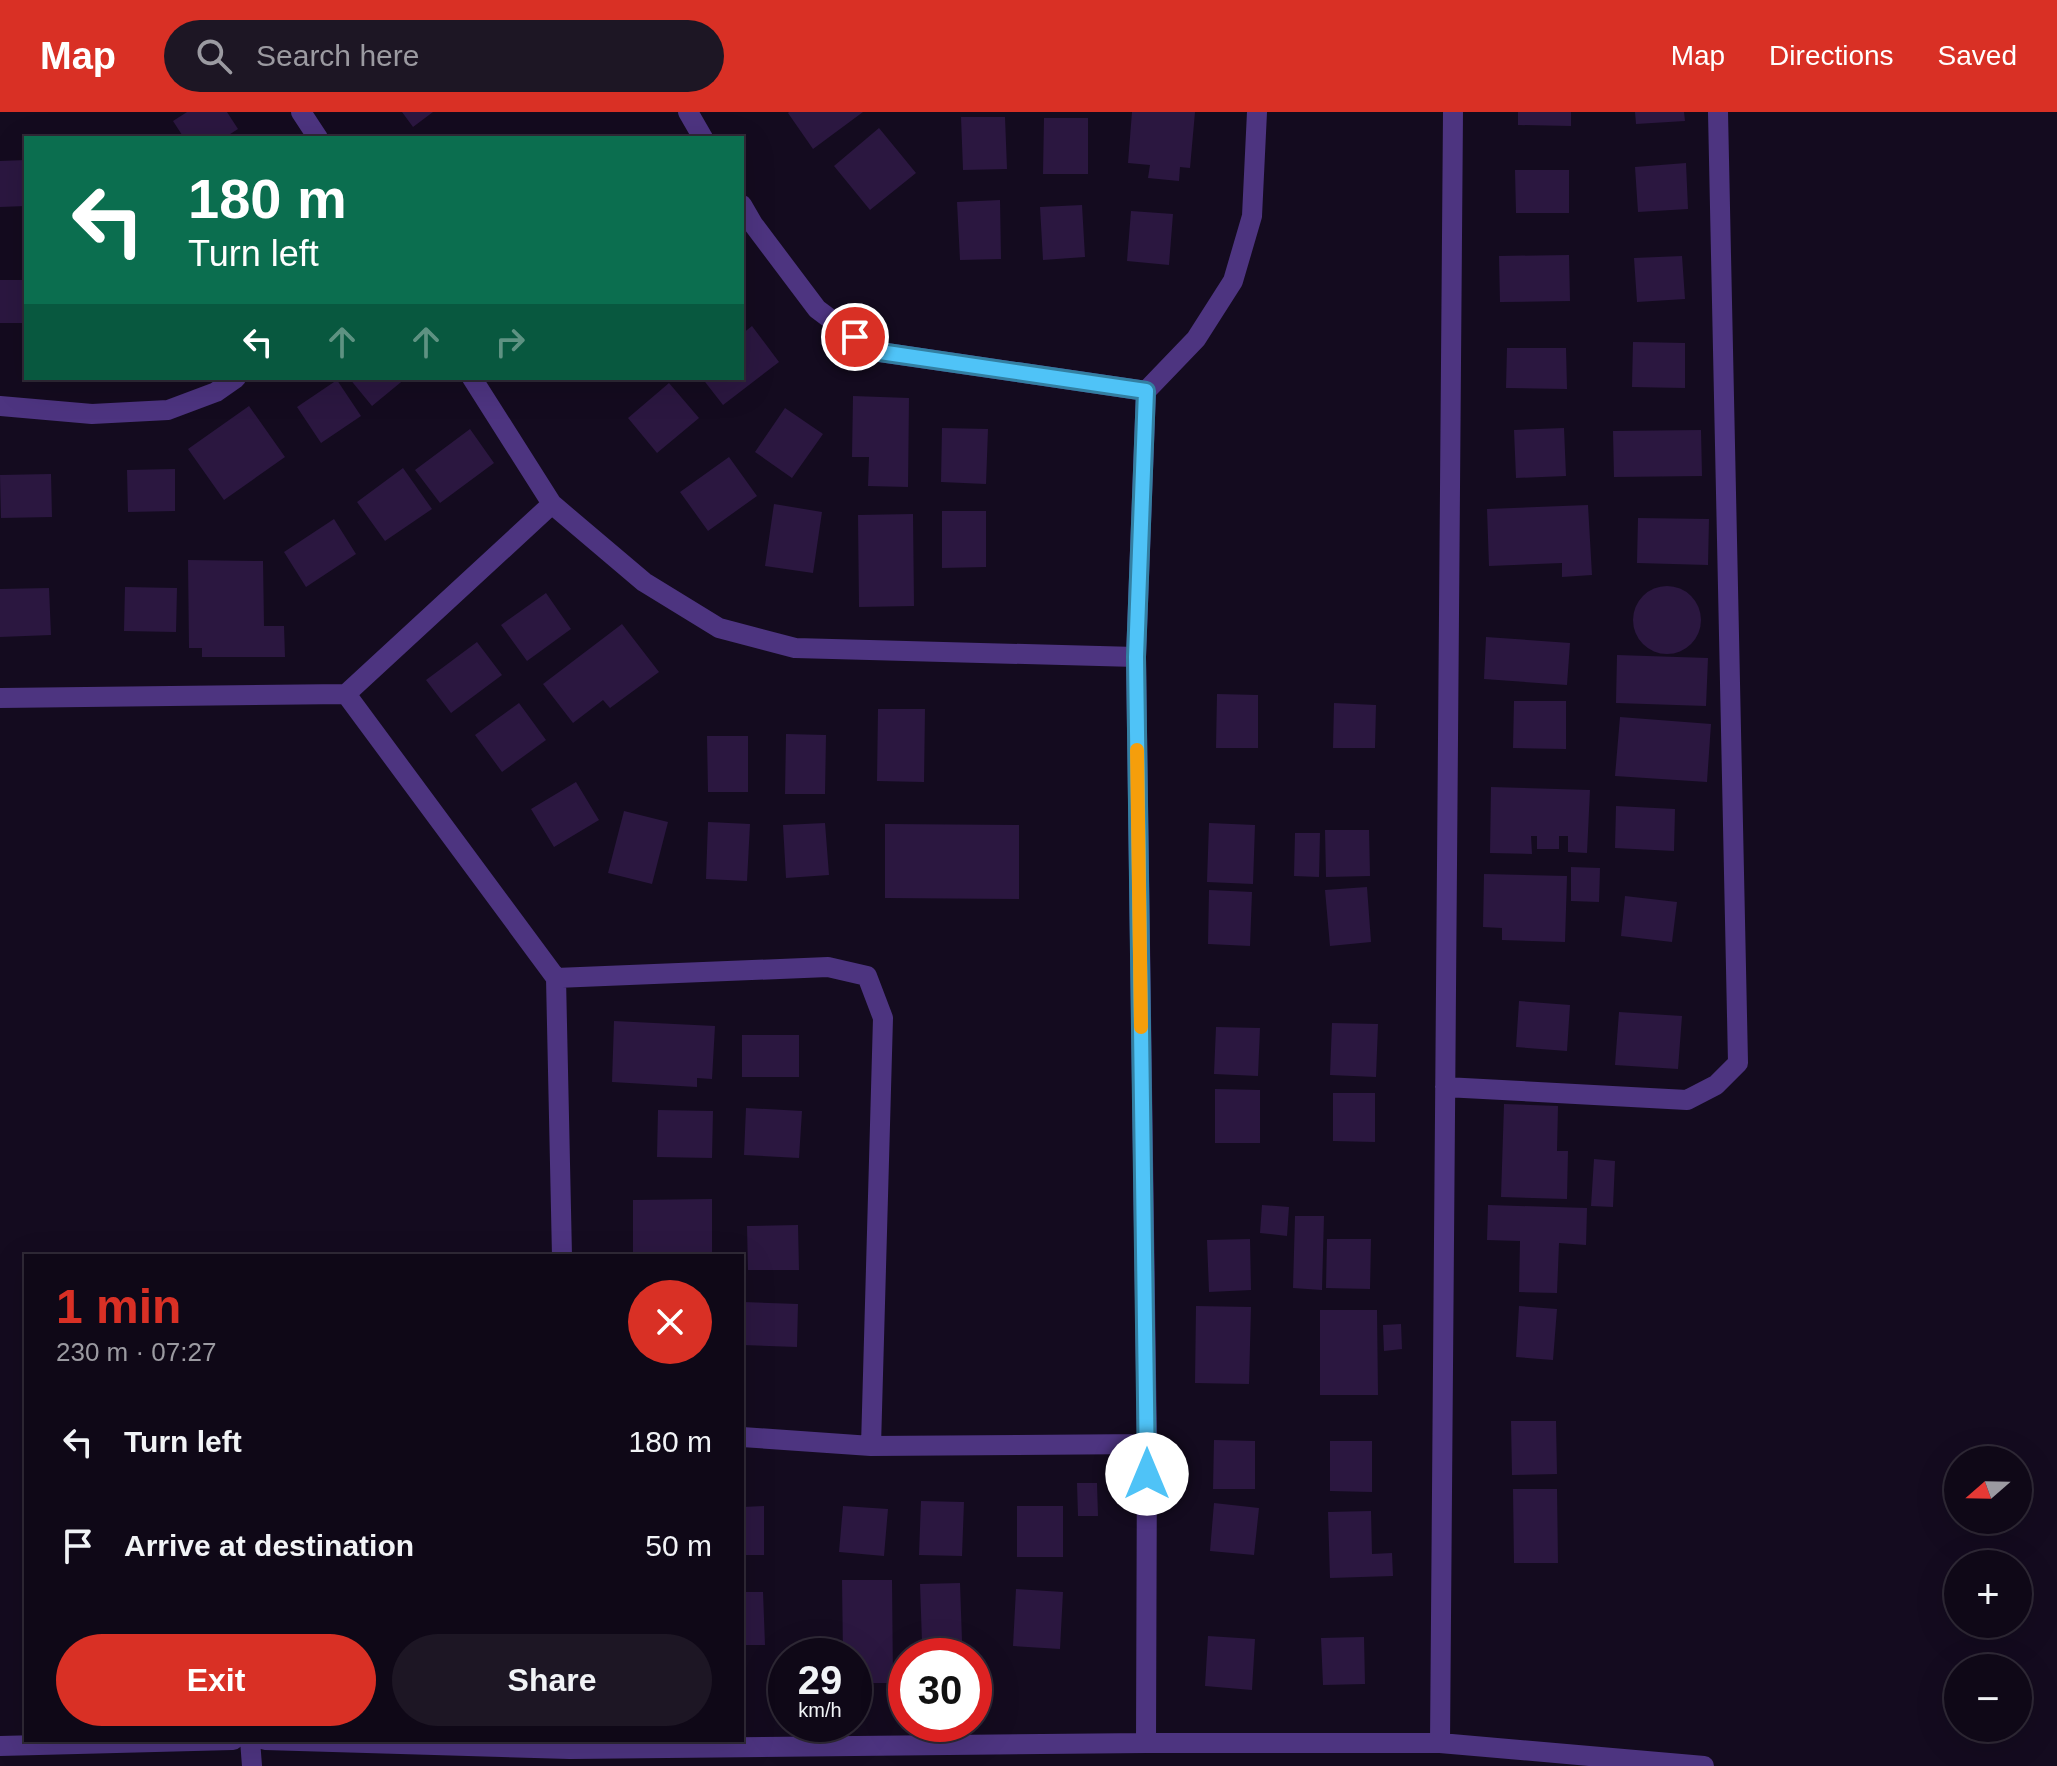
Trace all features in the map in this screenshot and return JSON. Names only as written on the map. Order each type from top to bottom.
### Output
[{"type":"street","points":[[301,112],[317,136]]},
{"type":"street","points":[[688,112],[702,136]]},
{"type":"street","points":[[1146,1743],[1147,1444],[1136,657],[1146,391],[1196,339],[1233,281],[1252,216],[1257,112]]},
{"type":"street","points":[[1440,1743],[1453,112]]},
{"type":"street","points":[[1445,1087],[1687,1100],[1716,1085],[1738,1063],[1718,112]]},
{"type":"street","points":[[744,208],[817,309],[873,351],[1146,391]]},
{"type":"street","points":[[0,406],[92,414],[168,410],[216,392],[233,380]]},
{"type":"street","points":[[473,380],[552,504],[644,582],[719,628],[795,648],[1136,657]]},
{"type":"street","points":[[0,698],[346,694],[552,504]]},
{"type":"street","points":[[346,694],[556,978],[562,1254]]},
{"type":"street","points":[[556,978],[828,967],[867,976],[883,1018],[871,1446]]},
{"type":"street","points":[[744,1437],[871,1446],[1147,1444]]},
{"type":"street","points":[[0,1746],[155,1742]]},
{"type":"street","points":[[250,1742],[252,1766]]},
{"type":"street","points":[[387,1742],[570,1745],[1440,1743],[1704,1766]]},
{"type":"building","points":[[187,112],[227,112],[238,129],[227,136],[183,136],[173,121]]},
{"type":"building","points":[[402,112],[433,112],[413,127]]},
{"type":"building","points":[[789,112],[863,112],[813,149]]},
{"type":"building","points":[[1132,112],[1195,112],[1190,168],[1180,167],[1179,181],[1148,178],[1150,165],[1128,163]]},
{"type":"building","points":[[1518,112],[1571,112],[1571,126],[1518,125]]},
{"type":"building","points":[[1635,112],[1684,112],[1685,121],[1636,124]]},
{"type":"building","points":[[961,117],[1005,117],[1007,169],[963,170]]},
{"type":"building","points":[[1044,118],[1088,118],[1088,174],[1043,174]]},
{"type":"building","points":[[879,128],[916,173],[870,210],[834,166]]},
{"type":"building","points":[[24,160],[24,206],[0,207],[0,161]]},
{"type":"building","points":[[1686,163],[1688,209],[1638,212],[1635,167]]},
{"type":"building","points":[[1515,170],[1569,170],[1569,213],[1516,213]]},
{"type":"building","points":[[1000,200],[1001,259],[960,260],[957,202]]},
{"type":"building","points":[[1082,205],[1085,257],[1043,260],[1040,207]]},
{"type":"building","points":[[1131,211],[1173,214],[1169,265],[1127,261]]},
{"type":"building","points":[[1569,255],[1570,301],[1500,302],[1499,256]]},
{"type":"building","points":[[1682,256],[1685,299],[1637,302],[1634,258]]},
{"type":"building","points":[[0,280],[24,280],[24,323],[0,323]]},
{"type":"building","points":[[752,326],[779,362],[723,405],[704,380],[744,380],[744,332]]},
{"type":"building","points":[[1633,342],[1685,343],[1685,388],[1632,387]]},
{"type":"building","points":[[1507,348],[1566,348],[1567,389],[1506,388]]},
{"type":"building","points":[[337,380],[361,416],[321,443],[297,407]]},
{"type":"building","points":[[351,380],[404,380],[372,406]]},
{"type":"building","points":[[669,383],[699,418],[657,453],[628,418]]},
{"type":"building","points":[[853,396],[909,398],[908,487],[868,486],[869,457],[852,457]]},
{"type":"building","points":[[249,406],[285,457],[224,500],[188,449]]},
{"type":"building","points":[[785,408],[823,434],[792,478],[755,452]]},
{"type":"building","points":[[942,428],[988,429],[986,484],[941,482]]},
{"type":"building","points":[[1564,428],[1566,476],[1516,478],[1514,430]]},
{"type":"building","points":[[470,429],[494,463],[440,503],[415,470]]},
{"type":"building","points":[[1701,430],[1702,476],[1614,477],[1613,431]]},
{"type":"building","points":[[729,457],[757,496],[708,531],[680,492]]},
{"type":"building","points":[[403,468],[432,509],[385,541],[357,502]]},
{"type":"building","points":[[175,469],[175,511],[128,512],[127,470]]},
{"type":"building","points":[[51,474],[52,517],[1,518],[0,475]]},
{"type":"building","points":[[774,504],[822,512],[813,573],[765,566]]},
{"type":"building","points":[[1588,505],[1592,575],[1562,577],[1562,563],[1489,566],[1487,509]]},
{"type":"building","points":[[942,511],[986,511],[986,567],[942,568]]},
{"type":"building","points":[[913,514],[914,606],[859,607],[858,515]]},
{"type":"building","points":[[1638,518],[1709,519],[1708,565],[1637,563]]},
{"type":"building","points":[[334,519],[356,554],[306,587],[284,552]]},
{"type":"building","points":[[188,560],[263,561],[264,626],[284,626],[285,657],[202,657],[202,648],[189,648]]},
{"type":"building","points":[[1667,586],[1680,588],[1691,596],[1699,607],[1699,633],[1691,644],[1680,652],[1667,654],[1654,652],[1643,644],[1635,633],[1633,620],[1635,607],[1643,596],[1654,588]]},
{"type":"building","points":[[125,587],[177,588],[176,632],[124,631]]},
{"type":"building","points":[[49,588],[51,635],[0,637],[0,589]]},
{"type":"building","points":[[546,593],[571,629],[527,661],[501,625]]},
{"type":"building","points":[[622,624],[659,672],[610,708],[603,700],[573,723],[543,684]]},
{"type":"building","points":[[1486,637],[1570,643],[1567,685],[1484,679]]},
{"type":"building","points":[[477,642],[502,675],[451,713],[426,680]]},
{"type":"building","points":[[1617,655],[1708,658],[1706,706],[1616,703]]},
{"type":"building","points":[[1217,694],[1258,695],[1258,748],[1216,748]]},
{"type":"building","points":[[1514,701],[1566,701],[1566,749],[1513,748]]},
{"type":"building","points":[[519,703],[546,740],[502,772],[475,735]]},
{"type":"building","points":[[1334,703],[1376,705],[1375,748],[1333,748]]},
{"type":"building","points":[[878,709],[925,709],[924,782],[877,781]]},
{"type":"building","points":[[1620,717],[1711,724],[1707,782],[1615,776]]},
{"type":"building","points":[[786,734],[826,735],[825,794],[785,794]]},
{"type":"building","points":[[707,736],[748,736],[748,792],[708,792]]},
{"type":"building","points":[[576,782],[599,820],[554,847],[531,809]]},
{"type":"building","points":[[1491,787],[1590,790],[1587,853],[1568,852],[1568,836],[1559,836],[1559,849],[1537,849],[1537,836],[1531,836],[1532,854],[1490,853]]},
{"type":"building","points":[[1616,806],[1675,809],[1674,851],[1615,848]]},
{"type":"building","points":[[624,811],[668,822],[652,884],[608,873]]},
{"type":"building","points":[[708,822],[750,824],[747,881],[706,879]]},
{"type":"building","points":[[825,823],[829,875],[786,878],[783,825]]},
{"type":"building","points":[[1209,823],[1255,825],[1253,884],[1207,882]]},
{"type":"building","points":[[885,824],[1019,825],[1019,899],[885,898]]},
{"type":"building","points":[[1325,830],[1369,830],[1370,876],[1326,877]]},
{"type":"building","points":[[1295,833],[1320,833],[1319,877],[1294,876]]},
{"type":"building","points":[[1571,867],[1600,868],[1599,902],[1571,901]]},
{"type":"building","points":[[1484,874],[1567,876],[1565,942],[1502,940],[1502,928],[1483,927]]},
{"type":"building","points":[[1367,887],[1371,942],[1330,946],[1325,890]]},
{"type":"building","points":[[1209,890],[1252,892],[1250,946],[1208,944]]},
{"type":"building","points":[[1625,896],[1677,902],[1672,942],[1621,936]]},
{"type":"building","points":[[1519,1001],[1570,1005],[1567,1051],[1516,1047]]},
{"type":"building","points":[[1619,1012],[1682,1016],[1678,1069],[1615,1065]]},
{"type":"building","points":[[614,1021],[715,1026],[712,1079],[697,1078],[697,1087],[612,1082]]},
{"type":"building","points":[[1332,1023],[1378,1024],[1376,1077],[1330,1075]]},
{"type":"building","points":[[1216,1027],[1260,1028],[1258,1076],[1214,1074]]},
{"type":"building","points":[[742,1035],[799,1035],[799,1077],[742,1077]]},
{"type":"building","points":[[1215,1089],[1260,1090],[1260,1143],[1215,1143]]},
{"type":"building","points":[[1333,1093],[1375,1093],[1375,1142],[1333,1141]]},
{"type":"building","points":[[1504,1104],[1558,1106],[1557,1151],[1568,1151],[1567,1199],[1501,1197]]},
{"type":"building","points":[[746,1108],[802,1111],[799,1158],[744,1155]]},
{"type":"building","points":[[658,1110],[713,1111],[712,1158],[657,1157]]},
{"type":"building","points":[[1594,1159],[1615,1161],[1613,1207],[1591,1206]]},
{"type":"building","points":[[712,1199],[712,1254],[633,1254],[633,1200]]},
{"type":"building","points":[[1262,1205],[1289,1207],[1287,1236],[1260,1233]]},
{"type":"building","points":[[1488,1205],[1587,1208],[1586,1245],[1559,1243],[1557,1293],[1519,1292],[1520,1241],[1487,1240]]},
{"type":"building","points":[[1295,1216],[1324,1216],[1322,1290],[1293,1288]]},
{"type":"building","points":[[798,1225],[799,1270],[748,1270],[747,1226]]},
{"type":"building","points":[[1250,1239],[1251,1290],[1209,1292],[1207,1240]]},
{"type":"building","points":[[1327,1239],[1371,1239],[1370,1289],[1326,1288]]},
{"type":"building","points":[[744,1302],[798,1304],[797,1347],[744,1345]]},
{"type":"building","points":[[1196,1306],[1251,1307],[1249,1384],[1195,1383]]},
{"type":"building","points":[[1519,1306],[1557,1309],[1553,1360],[1516,1357]]},
{"type":"building","points":[[1320,1310],[1377,1310],[1378,1395],[1320,1395]]},
{"type":"building","points":[[1401,1324],[1402,1349],[1384,1351],[1383,1325]]},
{"type":"building","points":[[1511,1421],[1556,1421],[1557,1474],[1512,1475]]},
{"type":"building","points":[[1214,1440],[1255,1441],[1255,1489],[1213,1489]]},
{"type":"building","points":[[1330,1441],[1372,1441],[1372,1492],[1330,1491]]},
{"type":"building","points":[[1077,1483],[1097,1483],[1098,1516],[1078,1516]]},
{"type":"building","points":[[1513,1489],[1557,1489],[1558,1563],[1514,1563]]},
{"type":"building","points":[[921,1501],[964,1502],[962,1556],[919,1555]]},
{"type":"building","points":[[1214,1503],[1259,1508],[1254,1555],[1210,1551]]},
{"type":"building","points":[[764,1506],[764,1555],[744,1555],[744,1507]]},
{"type":"building","points":[[843,1506],[888,1509],[884,1556],[839,1552]]},
{"type":"building","points":[[1017,1506],[1063,1506],[1063,1557],[1017,1557]]},
{"type":"building","points":[[1371,1511],[1372,1554],[1392,1553],[1393,1576],[1330,1578],[1328,1512]]},
{"type":"building","points":[[842,1580],[892,1580],[893,1638],[888,1638],[888,1683],[872,1683],[872,1638],[843,1638]]},
{"type":"building","points":[[960,1583],[962,1638],[922,1638],[920,1584]]},
{"type":"building","points":[[1016,1589],[1063,1592],[1060,1649],[1013,1646]]},
{"type":"building","points":[[744,1592],[763,1592],[765,1645],[744,1645]]},
{"type":"building","points":[[1208,1636],[1255,1639],[1252,1690],[1205,1686]]},
{"type":"building","points":[[1364,1637],[1365,1684],[1323,1685],[1321,1638]]},
{"type":"slow traffic","points":[[1137,750],[1141,1027]]},
{"type":"route","points":[[855,337],[873,351],[1146,391],[1136,657],[1147,1474]]}]
